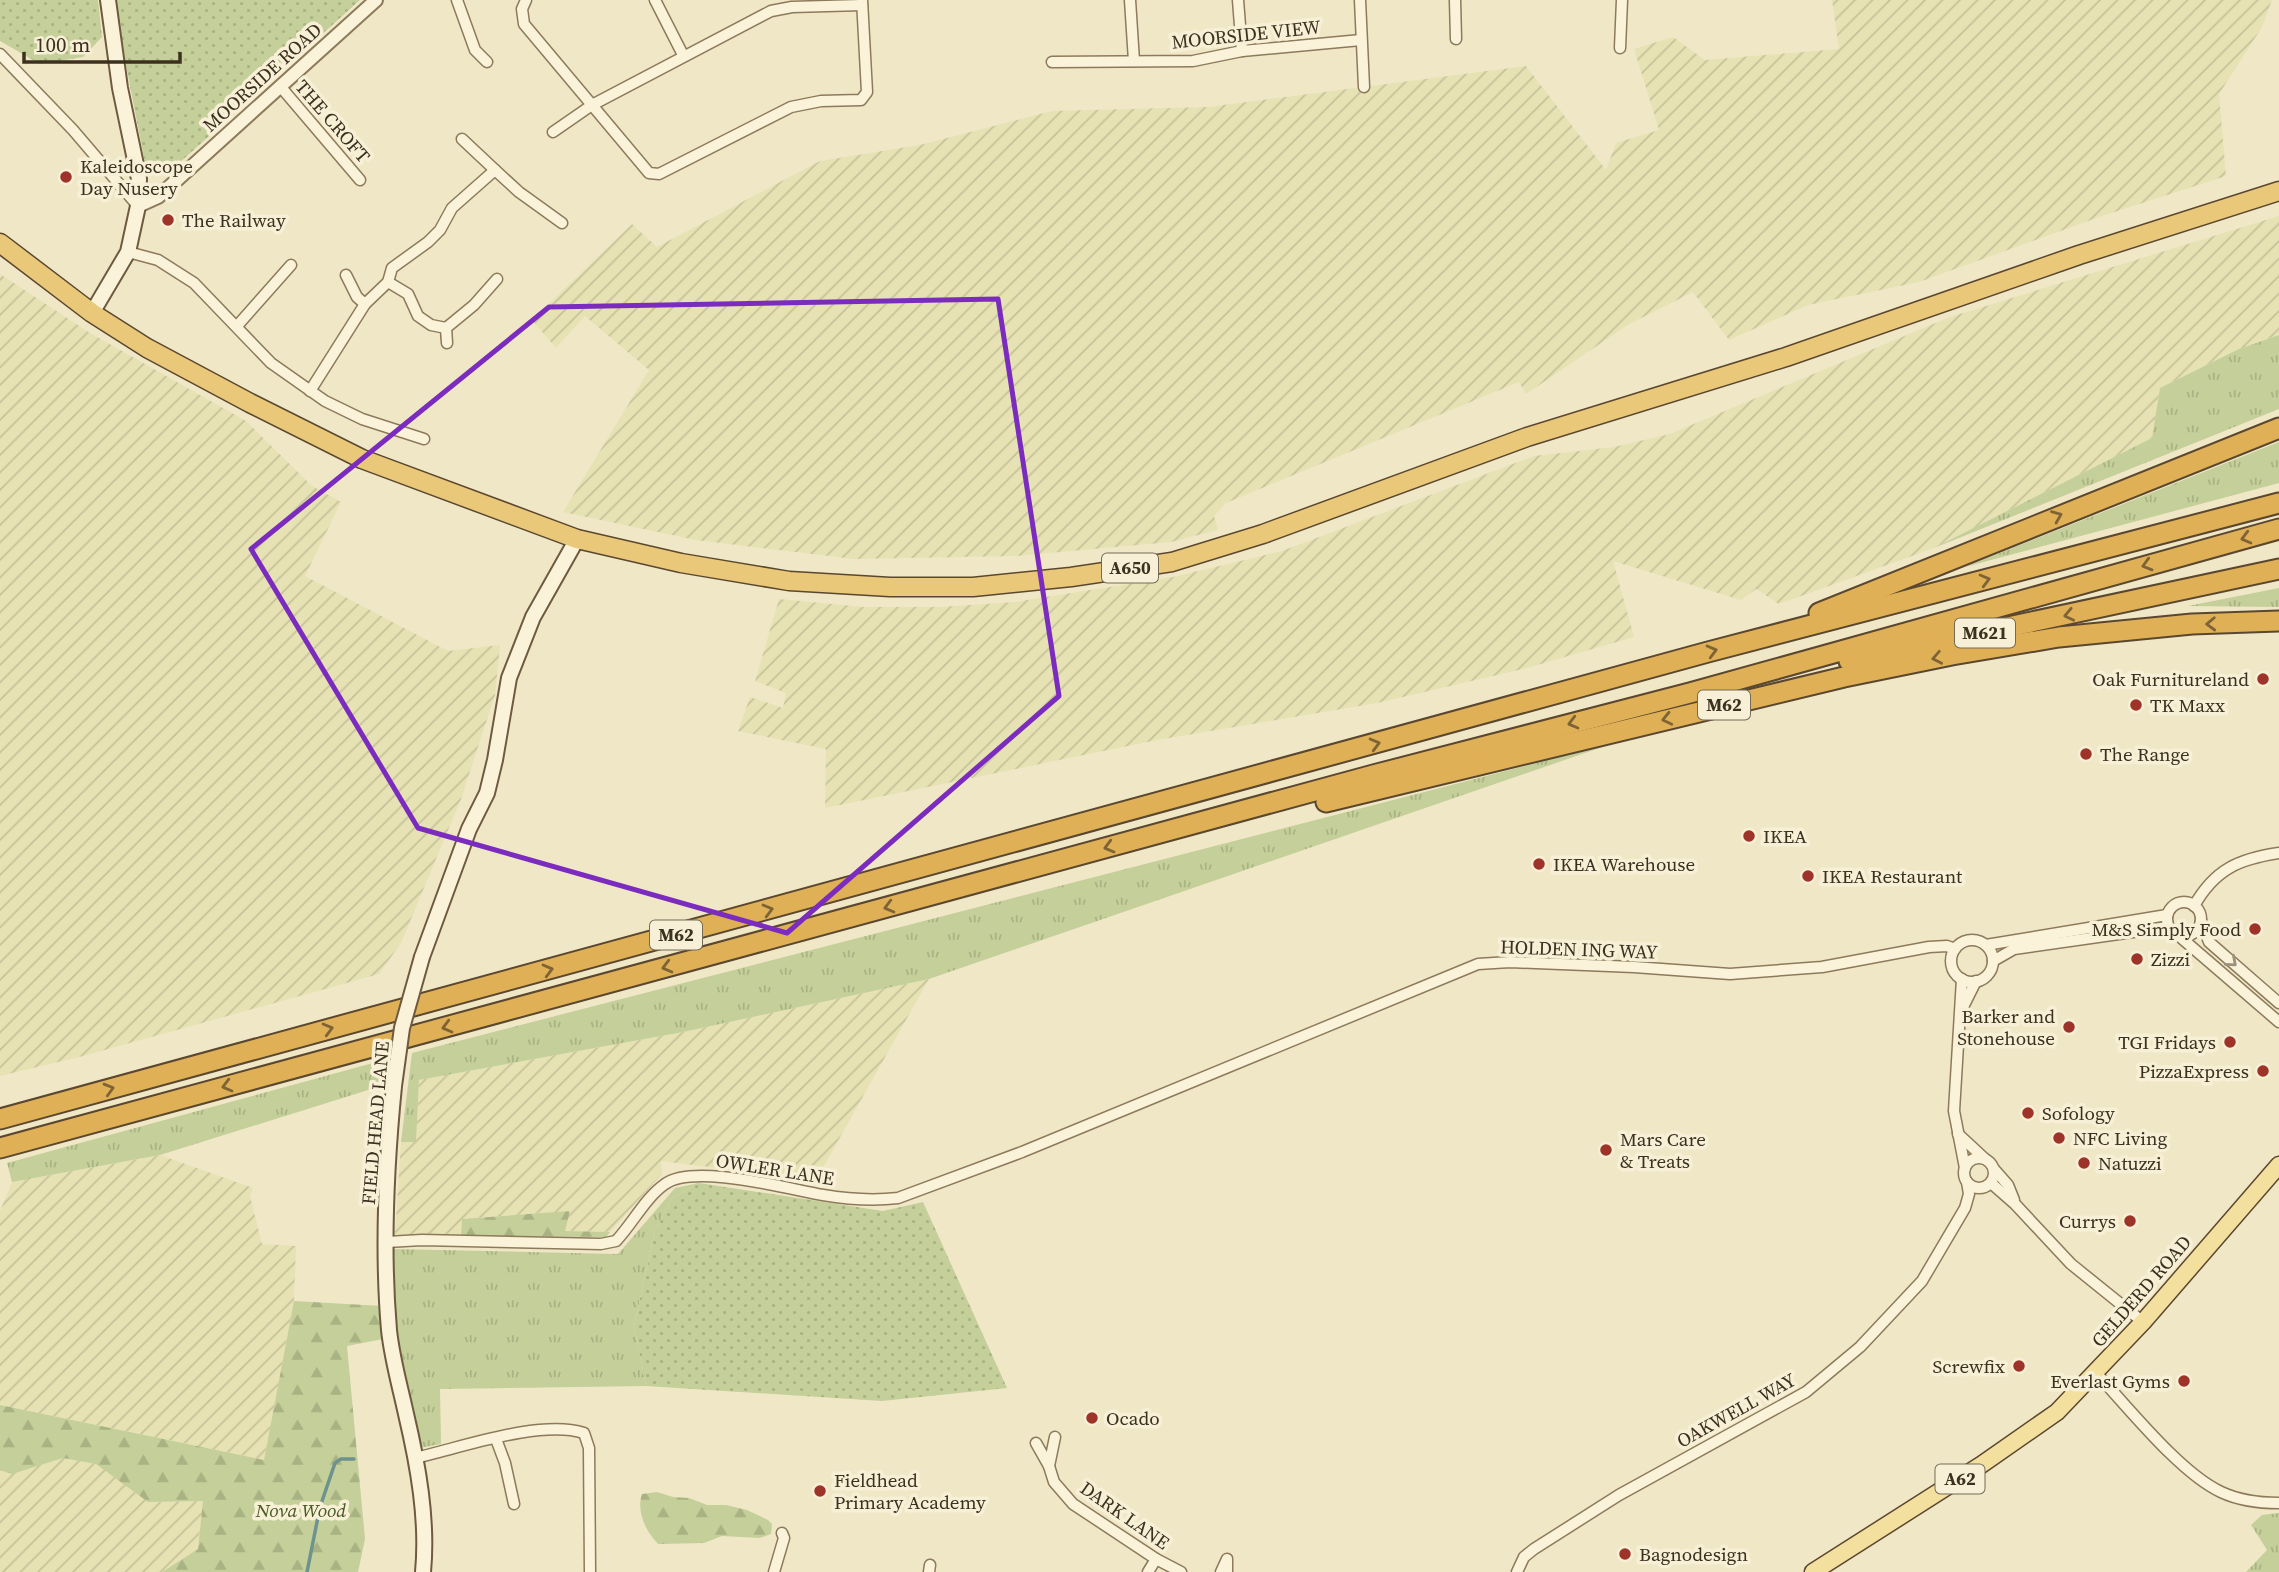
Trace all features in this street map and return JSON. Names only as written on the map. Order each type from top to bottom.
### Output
[{"type":"highway","name":"A650","points":[[0,243],[92,313],[147,348],[207,380],[362,459],[577,539],[681,563],[789,581],[890,587],[973,587],[1071,577],[1172,562],[1263,534],[1527,437],[1786,357],[2079,255],[2279,191]]},
{"type":"highway","points":[[1753,640],[2279,428]]},
{"type":"highway","name":"M62","points":[[0,1119],[1753,640],[2279,503]]},
{"type":"highway","name":"M62","points":[[0,1148],[1175,829],[1690,693],[2279,528]]},
{"type":"highway","name":"M621","points":[[1690,693],[2279,569]]},
{"type":"highway","name":"M62","points":[[1175,829],[1293,810],[1844,677],[1952,655],[2059,637],[2192,624],[2279,621]]},
{"type":"main road","points":[[92,313],[128,252],[138,206],[139,179],[120,88],[108,0]]},
{"type":"main road","name":"FIELD HEAD LANE","points":[[423,1572],[425,1522],[389,1331],[388,1153],[402,1028],[422,957],[469,829],[487,793],[509,678],[533,617],[577,539]]},
{"type":"main road","name":"GELDERD ROAD","points":[[1813,1572],[1981,1465],[2057,1412],[2143,1322],[2279,1165]]},
{"type":"street","name":"MOORSIDE ROAD","points":[[138,206],[158,197],[376,0]]},
{"type":"street","points":[[457,0],[475,50],[487,62]]},
{"type":"street","points":[[526,0],[522,9],[523,24],[592,105],[649,173],[659,174],[791,107],[821,101],[861,100],[867,92],[862,2],[771,11],[592,105],[553,132]]},
{"type":"street","points":[[655,0],[683,55]]},
{"type":"street","points":[[1130,0],[1134,61]]},
{"type":"street","points":[[1238,0],[1242,51]]},
{"type":"street","points":[[1360,0],[1364,87]]},
{"type":"street","points":[[1455,0],[1456,39]]},
{"type":"street","points":[[1620,48],[1622,0]]},
{"type":"street","name":"MOORSIDE VIEW","points":[[1052,62],[1193,61],[1242,51],[1361,40]]},
{"type":"street","points":[[0,54],[73,130],[138,206]]},
{"type":"street","name":"THE CROFT","points":[[280,86],[360,180]]},
{"type":"street","points":[[462,139],[519,192],[562,223]]},
{"type":"street","points":[[310,391],[365,304],[388,282],[392,268],[428,242],[440,230],[452,208],[495,170]]},
{"type":"street","points":[[128,252],[158,260],[194,283],[271,363],[325,401],[362,419],[424,439]]},
{"type":"street","points":[[237,326],[291,265]]},
{"type":"street","points":[[346,275],[357,296],[365,304]]},
{"type":"street","points":[[446,328],[474,305],[497,279]]},
{"type":"street","points":[[388,282],[408,294],[418,316],[431,325],[446,328]]},
{"type":"street","points":[[446,328],[447,343]]},
{"type":"street","points":[[2279,853],[2234,864],[2217,875],[2194,905],[2209,942],[2275,1000],[2267,1004],[2279,1022]]},
{"type":"street","name":"HOLDEN ING WAY","points":[[1127,1107],[1478,964],[1510,962],[1730,974],[1822,967],[1929,947],[1947,946],[1955,949],[1966,941],[1973,940],[1986,945],[2167,915],[2178,903],[2194,905]]},
{"type":"street","points":[[2167,915],[2168,927],[2279,1022]]},
{"type":"street","points":[[2179,936],[2185,937],[2196,932],[2201,921]]},
{"type":"street","name":"HOLDEN ING WAY","points":[[1960,1015],[1976,981],[1988,975],[1993,961],[2014,949],[2168,927]]},
{"type":"street","name":"HOLDEN ING WAY","points":[[2056,933],[2057,936],[2079,940]]},
{"type":"street","points":[[1986,945],[1993,955],[1993,961]]},
{"type":"street","points":[[1929,947],[1952,962]]},
{"type":"street","points":[[1955,949],[1952,962],[1956,974],[1962,979],[1976,981]]},
{"type":"street","points":[[1962,979],[1954,1111],[1967,1182],[1975,1187],[1987,1185],[2015,1204],[2071,1264],[2143,1322]]},
{"type":"street","name":"OWLER LANE","points":[[387,1242],[422,1240],[601,1244],[616,1241],[648,1199],[667,1182],[696,1175],[750,1181],[825,1196],[878,1200],[898,1198],[1022,1152],[1127,1107]]},
{"type":"street","points":[[1958,1134],[2008,1185],[2015,1204]]},
{"type":"street","points":[[1965,1168],[1970,1161],[1984,1159]]},
{"type":"street","points":[[1987,1185],[1994,1169]]},
{"type":"street","name":"OAKWELL WAY","points":[[1517,1572],[1524,1557],[1534,1549],[1619,1495],[1806,1392],[1860,1347],[1922,1280],[1965,1208],[1967,1182]]},
{"type":"street","name":"OAKWELL WAY","points":[[1965,1208],[1987,1185]]},
{"type":"street","points":[[2096,1373],[2185,1467],[2218,1491],[2237,1499],[2279,1503]]},
{"type":"street","points":[[415,1458],[551,1429],[571,1429],[584,1433],[589,1448],[590,1572]]},
{"type":"street","points":[[1049,1466],[1055,1437]]},
{"type":"street","points":[[496,1439],[514,1504]]},
{"type":"street","name":"DARK LANE","points":[[1036,1443],[1049,1466],[1054,1482],[1073,1504],[1156,1559],[1181,1572]]},
{"type":"street","points":[[774,1572],[784,1538],[782,1533]]},
{"type":"street","points":[[1149,1572],[1156,1559]]},
{"type":"street","points":[[1221,1572],[1227,1559],[1227,1572]]},
{"type":"highlighted area","points":[[998,299],[1059,696],[787,933],[418,828],[251,549],[549,307]]},
{"type":"shaded area","points":[[1832,0],[2272,0],[2262,27],[2219,94],[2226,176],[2099,217],[1919,282],[1808,305],[1729,340],[1693,292],[1629,324],[1526,394],[1519,382],[1226,503],[1214,516],[1218,530],[1171,542],[1015,556],[854,559],[696,540],[563,512],[649,370],[585,316],[556,348],[532,320],[632,224],[657,247],[820,161],[920,145],[1052,111],[1208,107],[1526,66],[1606,170],[1616,143],[1659,130],[1634,49],[1673,37],[1705,60],[1839,49]]},
{"type":"shaded area","points":[[2279,216],[2279,335],[2239,349],[2160,388],[2152,438],[1934,548],[1779,604],[1756,589],[1741,600],[1613,561],[1634,637],[1523,669],[1377,703],[1157,740],[825,808],[826,749],[738,731],[750,697],[783,708],[786,693],[755,681],[779,599],[864,607],[939,607],[1015,602],[1173,577],[1282,551],[1534,456],[1614,447],[1670,434],[1950,317]]},
{"type":"shaded area","points":[[0,274],[90,333],[246,421],[312,486],[341,502],[305,576],[448,651],[500,645],[495,695],[461,799],[401,943],[379,974],[83,1056],[0,1076]]},
{"type":"shaded area","points":[[929,979],[816,1180],[661,1161],[662,1174],[610,1232],[565,1231],[570,1211],[462,1219],[461,1236],[395,1235],[401,1142],[416,1141],[419,1080],[683,1032]]},
{"type":"shaded area","points":[[160,1155],[253,1188],[250,1196],[262,1244],[296,1246],[294,1301],[264,1460],[0,1405],[0,1211],[12,1182]]},
{"type":"shaded area","points":[[63,1458],[96,1463],[148,1502],[203,1501],[198,1549],[162,1572],[0,1572],[0,1470],[12,1473]]},
{"type":"green space","points":[[0,0],[98,0],[102,37],[83,57],[40,64],[0,41]]},
{"type":"green space","points":[[116,0],[360,0],[177,165],[146,168]]},
{"type":"green space","points":[[2279,335],[2279,409],[1934,548],[2152,438],[2160,388],[2239,349]]},
{"type":"green space","points":[[2279,442],[2279,483],[1965,567]]},
{"type":"green space","points":[[2279,588],[2279,607],[2188,606]]},
{"type":"green space","points":[[1614,743],[929,979],[683,1032],[419,1080],[416,1142],[401,1142],[412,1053]]},
{"type":"green space","points":[[384,1060],[381,1086],[160,1155],[12,1182],[7,1163]]},
{"type":"green space","points":[[699,1183],[672,1198],[655,1231],[634,1326],[646,1386],[440,1389],[441,1444],[419,1448],[394,1333],[393,1249],[618,1254],[675,1188]]},
{"type":"green space","points":[[699,1183],[883,1211],[923,1202],[1007,1388],[882,1401],[646,1386],[634,1326],[655,1231],[672,1198]]},
{"type":"green space","points":[[570,1211],[565,1231],[610,1232],[606,1237],[461,1236],[462,1219]]},
{"type":"green space","name":"Nova Wood","points":[[294,1301],[382,1306],[383,1339],[347,1346],[365,1539],[358,1572],[162,1572],[198,1549],[203,1501],[148,1502],[96,1464],[63,1458],[12,1474],[0,1470],[0,1405],[264,1460]]},
{"type":"green space","points":[[657,1492],[689,1498],[707,1505],[726,1505],[747,1510],[772,1524],[771,1534],[760,1538],[722,1536],[704,1543],[658,1544],[646,1527],[640,1508],[642,1494]]},
{"type":"green space","points":[[2279,1513],[2279,1572],[2246,1572],[2267,1550],[2251,1525],[2262,1515]]},
{"type":"waterway","points":[[307,1572],[320,1507],[335,1463],[341,1459],[354,1459]]},
{"type":"place","name":"Kaleidoscope Day Nusery","points":[[66,177]]},
{"type":"place","name":"The Railway","points":[[168,220]]},
{"type":"place","name":"Oak Furnitureland","points":[[2263,679]]},
{"type":"place","name":"TK Maxx","points":[[2136,705]]},
{"type":"place","name":"The Range","points":[[2086,754]]},
{"type":"place","name":"IKEA","points":[[1749,836]]},
{"type":"place","name":"IKEA Warehouse","points":[[1539,864]]},
{"type":"place","name":"IKEA Restaurant","points":[[1808,876]]},
{"type":"place","name":"M&S Simply Food","points":[[2255,929]]},
{"type":"place","name":"Zizzi","points":[[2137,959]]},
{"type":"place","name":"Barker and Stonehouse","points":[[2069,1027]]},
{"type":"place","name":"TGI Fridays","points":[[2230,1042]]},
{"type":"place","name":"PizzaExpress","points":[[2263,1071]]},
{"type":"place","name":"Sofology","points":[[2028,1113]]},
{"type":"place","name":"NFC Living","points":[[2059,1138]]},
{"type":"place","name":"Mars Care & Treats","points":[[1606,1150]]},
{"type":"place","name":"Natuzzi","points":[[2084,1163]]},
{"type":"place","name":"Currys","points":[[2130,1221]]},
{"type":"place","name":"Screwfix","points":[[2019,1366]]},
{"type":"place","name":"Everlast Gyms","points":[[2184,1381]]},
{"type":"place","name":"Ocado","points":[[1092,1418]]},
{"type":"place","name":"Fieldhead Primary Academy","points":[[820,1491]]},
{"type":"place","name":"Bagnodesign","points":[[1625,1554]]}]
